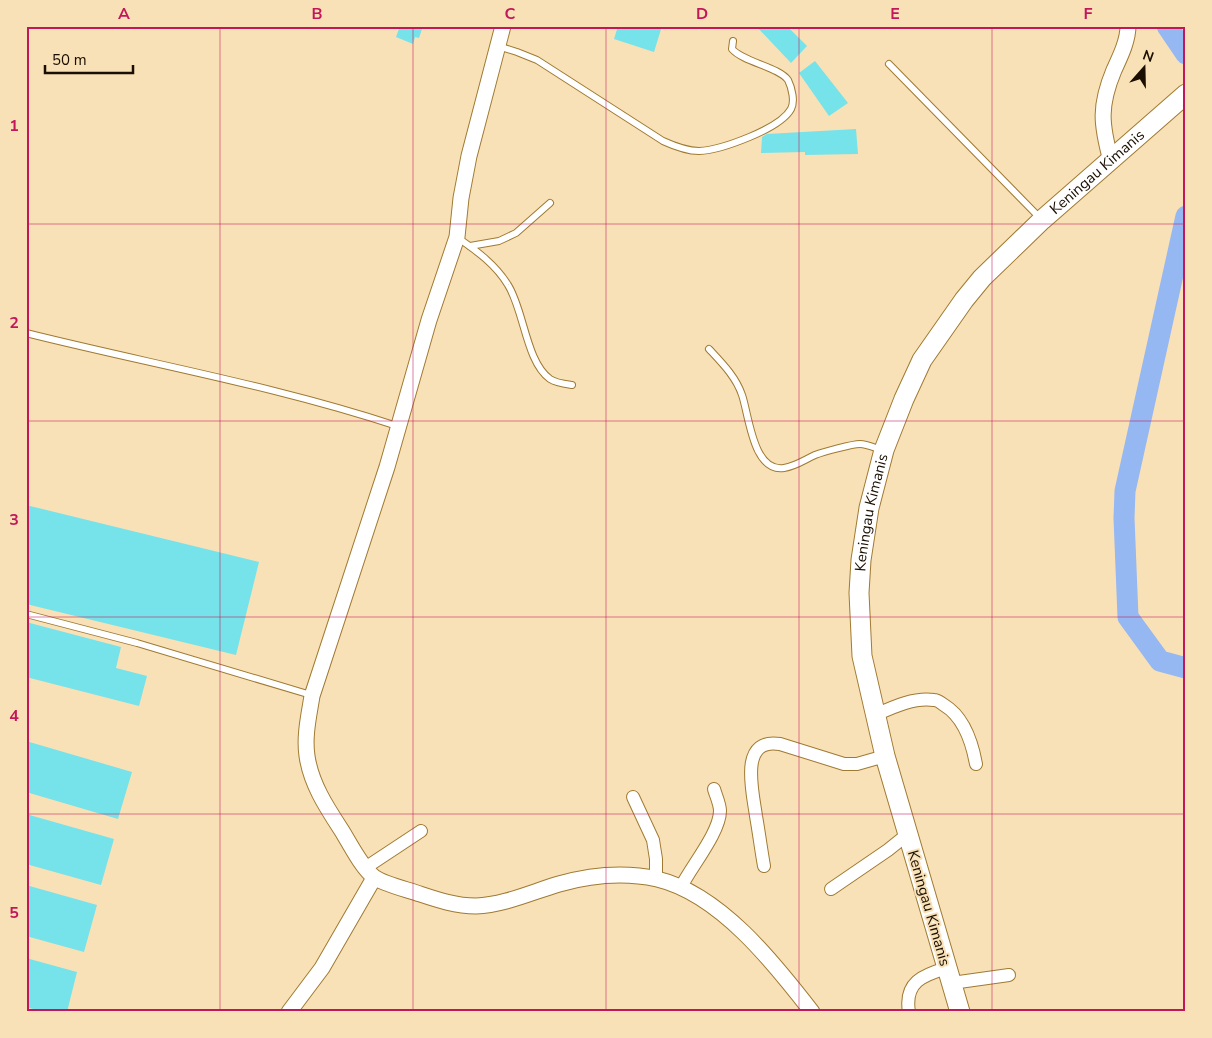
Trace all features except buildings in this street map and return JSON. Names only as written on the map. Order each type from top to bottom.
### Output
[{"type":"main road","name":"Keningau Kimanis","points":[[960,1012],[885,756],[862,656],[859,593],[861,560],[869,508],[884,450],[904,399],[922,360],[942,329],[982,278],[1042,220],[1186,94]]},
{"type":"street","points":[[503,26],[469,156],[461,198],[457,237],[428,320],[399,426],[312,696],[308,721],[307,755],[313,780],[327,808],[370,873],[435,899],[454,904],[474,906],[528,895],[587,877],[615,875],[656,879],[681,887],[710,903],[773,962],[812,1012]]},
{"type":"street","points":[[1111,161],[1102,121],[1103,104],[1108,84],[1125,44],[1128,26]]},
{"type":"street","points":[[875,714],[919,700],[936,700],[954,711],[966,729],[973,748],[976,764]]},
{"type":"street","points":[[764,866],[749,773],[753,757],[760,747],[770,742],[780,744],[844,764],[857,764],[885,756]]},
{"type":"street","points":[[681,887],[709,842],[718,819],[719,807],[714,788]]},
{"type":"street","points":[[633,796],[653,840],[656,859],[656,879]]},
{"type":"street","points":[[289,1012],[322,968],[370,873],[421,831]]},
{"type":"street","points":[[831,889],[908,834]]},
{"type":"street","points":[[909,1012],[908,998],[916,981],[925,974],[949,976],[1009,975]]},
{"type":"lane","points":[[498,46],[537,60],[663,141],[680,148],[699,151],[750,137],[782,120],[792,108],[793,94],[787,79],[772,69],[737,55],[732,50],[733,41]]},
{"type":"lane","points":[[889,64],[1042,220]]},
{"type":"lane","points":[[470,246],[499,241],[516,233],[550,203]]},
{"type":"lane","points":[[457,237],[482,254],[509,286],[532,352],[543,373],[552,380],[572,385]]},
{"type":"lane","points":[[26,334],[190,371],[361,414],[399,426]]},
{"type":"lane","points":[[709,349],[734,377],[742,395],[749,423],[761,457],[767,465],[781,469],[797,465],[815,455],[860,444],[884,450]]},
{"type":"lane","points":[[26,614],[137,643],[312,696]]},
{"type":"waterway","points":[[1167,26],[1186,54]]},
{"type":"waterway","points":[[1186,216],[1125,491],[1124,518],[1128,617],[1160,661],[1186,668]]}]
